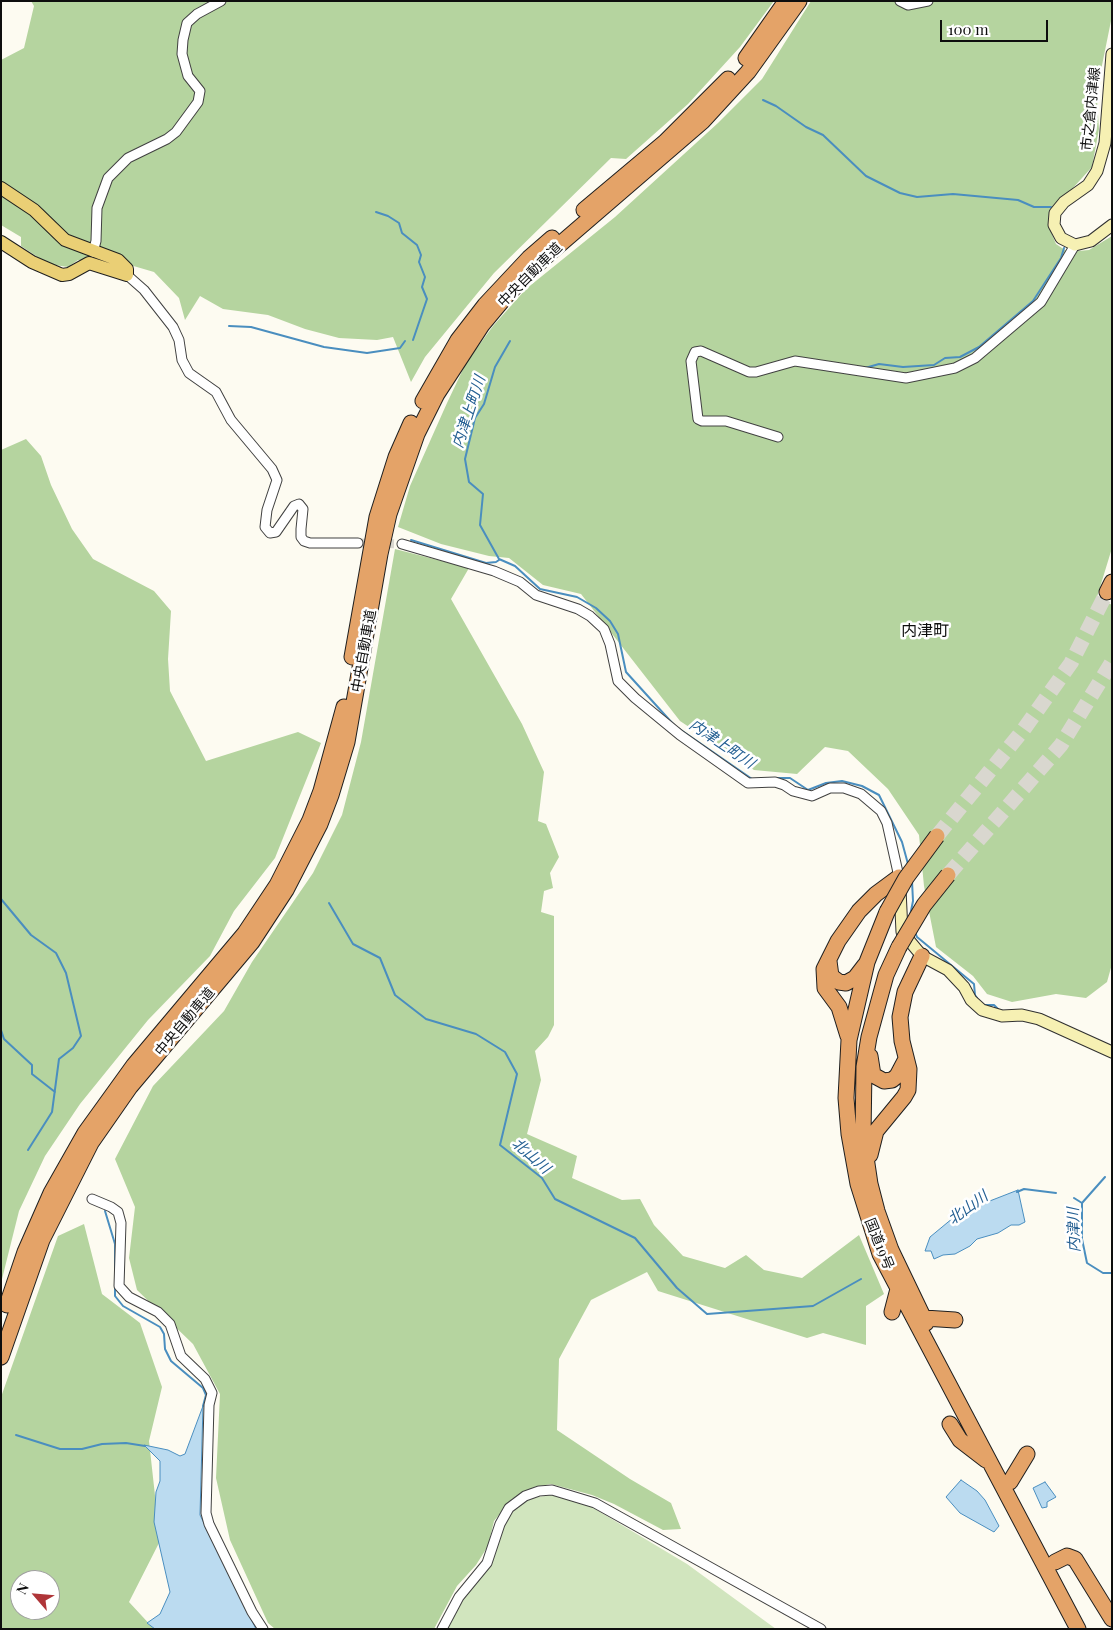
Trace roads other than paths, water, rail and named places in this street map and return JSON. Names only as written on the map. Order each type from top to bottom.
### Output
[{"type":"highway","name":"中央自動車道","points":[[1,1323],[34,1231],[51,1193],[73,1152],[128,1073],[262,910],[294,854],[310,820],[330,764],[344,708],[377,517],[396,457],[434,378],[458,340],[505,282],[529,258],[696,113],[740,66],[786,1]]},
{"type":"highway","name":"中央自動車道","points":[[1,1357],[42,1240],[91,1143],[130,1086],[252,942],[286,890],[320,824],[347,742],[380,554],[389,514],[417,434],[437,394],[482,325],[507,295],[544,258],[703,122],[748,72],[798,1]]},
{"type":"highway","name":"国道19号","points":[[937,836],[906,878],[887,912],[867,962],[849,1040],[846,1098],[849,1134],[858,1184],[880,1254],[1049,1569],[1078,1629]]},
{"type":"highway","name":"国道19号","points":[[948,876],[924,905],[899,947],[886,976],[869,1037],[864,1067],[862,1099],[864,1137],[870,1184],[891,1250],[924,1318],[1090,1629]]},
{"type":"highway","points":[[849,1040],[845,1021],[839,1007],[825,988],[823,979],[824,969],[829,957],[858,911],[876,894],[899,878]]},
{"type":"highway","points":[[870,1184],[870,1148],[876,1131],[908,1090],[910,1074],[900,1029],[901,1011],[905,992],[922,956]]},
{"type":"highway","points":[[829,957],[831,976],[839,982],[846,983],[855,978],[867,962]]},
{"type":"highway","points":[[869,1037],[871,1069],[879,1079],[892,1080],[902,1069],[906,1059]]},
{"type":"highway","points":[[892,1312],[898,1289]]},
{"type":"highway","points":[[924,1318],[955,1320]]},
{"type":"highway","points":[[950,1424],[960,1440],[991,1464]]},
{"type":"highway","points":[[1010,1482],[1026,1454]]},
{"type":"highway","points":[[1055,1562],[1066,1556],[1075,1559],[1112,1619]]},
{"type":"main road","points":[[1,188],[34,210],[65,240],[118,260],[127,269],[128,275],[89,264],[69,274],[62,275],[32,262],[1,242]]},
{"type":"street","points":[[93,252],[96,241],[98,208],[108,178],[128,158],[167,139],[176,132],[198,102],[200,91],[188,76],[182,54],[182,40],[187,23],[197,14],[221,1]]},
{"type":"street","points":[[900,1],[908,5],[928,1]]},
{"type":"street","name":"市之倉内津線","points":[[1076,245],[1061,238],[1054,225],[1055,214],[1064,202],[1088,185],[1097,172],[1108,143],[1112,54]]},
{"type":"street","points":[[778,437],[726,421],[702,421],[698,419],[691,361],[695,352],[701,350],[749,372],[756,372],[796,361],[906,378],[955,368],[974,358],[1041,302],[1076,245],[1091,241],[1112,225]]},
{"type":"street","points":[[128,275],[144,290],[173,327],[179,340],[182,360],[189,373],[216,392],[231,420],[272,469],[277,480],[267,510],[265,527],[270,533],[276,532],[294,506],[299,504],[303,508],[301,537],[304,541],[310,543],[358,543]]},
{"type":"street","points":[[402,544],[494,570],[520,582],[536,595],[572,606],[590,616],[604,629],[610,644],[618,681],[635,698],[680,735],[748,783],[775,782],[793,791],[812,796],[830,788],[844,788],[861,794],[881,811],[887,823],[899,878],[902,932],[922,956],[948,970],[971,1000],[982,1010],[1002,1016],[1022,1015],[1039,1019],[1112,1052]]},
{"type":"street","points":[[92,1199],[118,1212],[121,1223],[119,1286],[128,1297],[158,1312],[170,1324],[181,1356],[205,1380],[212,1393],[209,1405],[206,1513],[209,1524],[244,1596],[263,1629]]},
{"type":"street","points":[[442,1629],[459,1597],[486,1563],[500,1524],[509,1508],[525,1496],[539,1491],[552,1490],[595,1503],[821,1629]]},
{"type":"water","points":[[1018,1190],[1025,1222],[1019,1225],[1011,1225],[998,1233],[977,1239],[970,1246],[955,1254],[943,1255],[934,1259],[931,1251],[925,1251],[930,1237],[959,1213]]},
{"type":"water","points":[[203,1406],[200,1515],[256,1629],[155,1629],[147,1623],[160,1614],[170,1592],[154,1522],[156,1492],[160,1481],[160,1461],[144,1445],[168,1450],[180,1456],[185,1454]]},
{"type":"water","points":[[961,1480],[977,1491],[985,1500],[999,1526],[994,1532],[960,1513],[946,1497]]},
{"type":"water","points":[[1045,1482],[1056,1497],[1047,1502],[1047,1507],[1042,1508],[1033,1488]]},
{"type":"waterway","points":[[763,100],[776,106],[806,127],[823,135],[866,176],[900,193],[917,197],[953,194],[1018,200],[1034,207],[1051,207]]},
{"type":"waterway","points":[[376,212],[388,216],[399,223],[402,233],[417,245],[421,255],[419,262],[425,277],[422,287],[427,299],[413,340]]},
{"type":"waterway","points":[[865,368],[879,364],[903,367],[934,365],[945,358],[960,357],[979,347],[1033,301],[1061,258],[1064,248]]},
{"type":"waterway","points":[[229,326],[251,327],[324,347],[367,353],[400,348],[405,341]]},
{"type":"waterway","name":"内津上町川","points":[[510,341],[495,367],[484,404],[475,418],[465,459],[469,482],[483,494],[480,525],[499,559],[515,566],[540,589],[577,597],[596,608],[610,621],[618,634],[626,672],[674,725]]},
{"type":"waterway","points":[[411,540],[486,563],[499,560]]},
{"type":"waterway","name":"内津上町川","points":[[678,728],[752,779]]},
{"type":"waterway","name":"内津上町川","points":[[777,778],[790,778],[808,790],[826,783],[842,781],[862,786],[879,795],[902,842],[908,864]]},
{"type":"waterway","name":"内津上町川","points":[[910,916],[913,901],[912,881]]},
{"type":"waterway","points":[[1,899],[31,935],[56,953],[66,973],[81,1036],[73,1048],[59,1059],[52,1112],[28,1150]]},
{"type":"waterway","name":"北山川","points":[[329,903],[353,944],[380,958],[395,995],[426,1019],[476,1034],[505,1052],[517,1074],[500,1145],[542,1178],[555,1199],[635,1238],[677,1288],[707,1314],[813,1306],[861,1279]]},
{"type":"waterway","name":"内津上町川","points":[[915,932],[917,937],[974,984],[977,998]]},
{"type":"waterway","name":"内津上町川","points":[[984,1005],[994,1005],[999,1010]]},
{"type":"waterway","points":[[1,1030],[4,1039],[32,1065],[32,1074],[55,1092]]},
{"type":"waterway","name":"内津川","points":[[1105,1177],[1082,1203],[1082,1239],[1087,1263],[1103,1273],[1112,1273]]},
{"type":"waterway","name":"北山川","points":[[1017,1192],[1024,1189],[1056,1193]]},
{"type":"waterway","name":"北山川","points":[[1074,1198],[1082,1203]]},
{"type":"waterway","points":[[105,1211],[115,1244],[115,1277]]},
{"type":"waterway","points":[[115,1284],[115,1296],[123,1306],[160,1327],[164,1334],[165,1349],[171,1361],[203,1388],[206,1395],[203,1406]]},
{"type":"waterway","points":[[16,1435],[60,1449],[82,1449],[102,1444],[126,1443],[145,1446]]},
{"type":"tunnel","points":[[358,543],[402,544]]},
{"type":"tunnel","points":[[937,836],[1024,729],[1071,663],[1107,592]]},
{"type":"tunnel","points":[[948,875],[1061,745],[1112,662]]},
{"type":"district","name":"内津町","points":[[925,631]]}]
